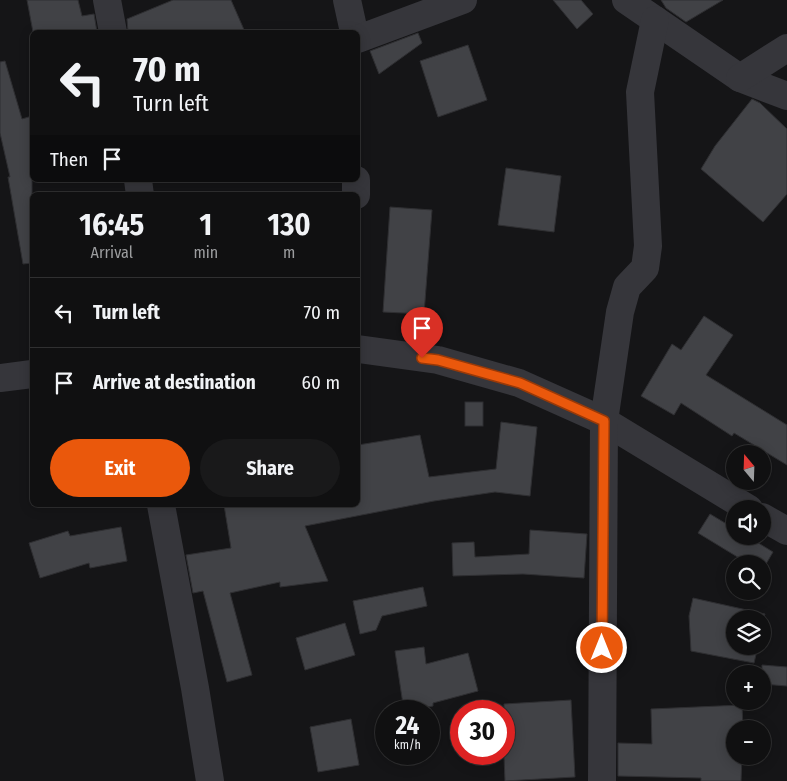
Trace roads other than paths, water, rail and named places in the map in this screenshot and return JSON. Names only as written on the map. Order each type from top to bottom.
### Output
[{"type":"street","points":[[107,0],[113,30]]},
{"type":"street","points":[[347,0],[354,30]]},
{"type":"street","points":[[360,38],[463,0]]},
{"type":"street","points":[[626,0],[740,78],[787,96]]},
{"type":"street","points":[[602,781],[604,421],[620,312],[627,288],[645,268],[648,246],[640,92],[655,20]]},
{"type":"street","points":[[740,78],[787,48]]},
{"type":"street","points":[[360,350],[438,360],[520,383],[604,421],[735,500]]},
{"type":"street","points":[[0,378],[30,374]]},
{"type":"street","points":[[161,507],[210,781]]},
{"type":"street","points":[[771,522],[787,532]]}]
